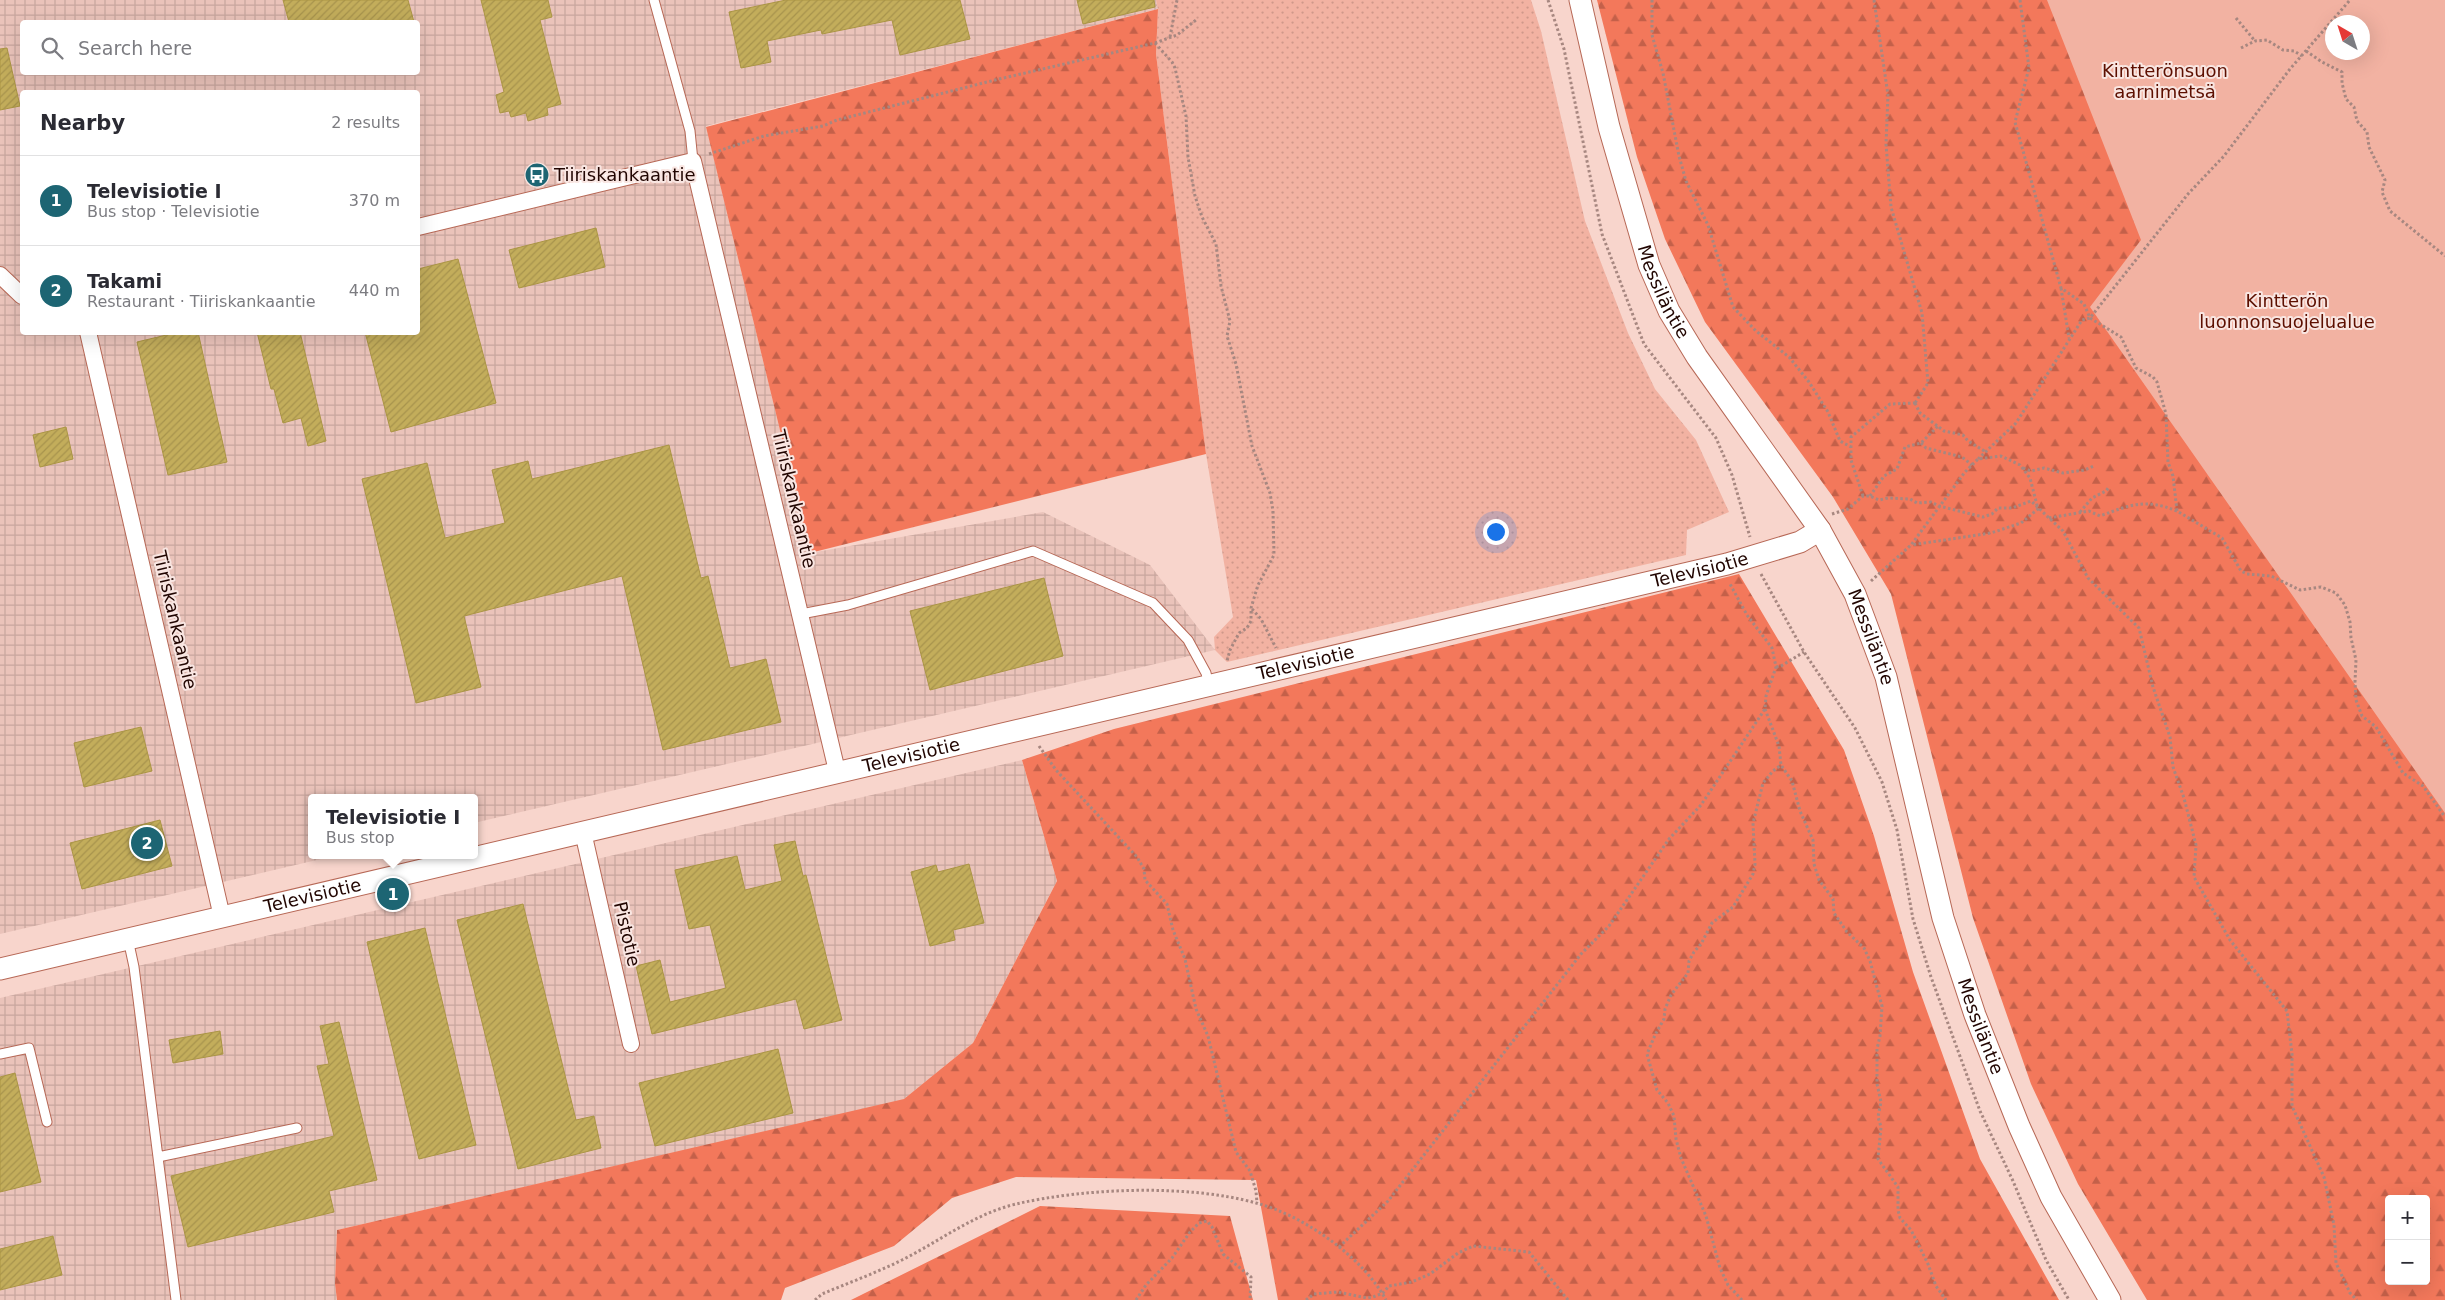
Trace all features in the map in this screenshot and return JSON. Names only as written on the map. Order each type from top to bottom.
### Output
[{"type":"street","name":"Messiläntie","points":[[1580,0],[1609,127],[1648,266],[1669,310],[1697,357],[1818,527],[1855,594],[1886,677],[1944,918],[1975,1015],[2018,1126],[2051,1197],[2110,1300]]},
{"type":"street","points":[[420,228],[692,161]]},
{"type":"street","name":"Tiiriskankaantie","points":[[692,161],[837,771]]},
{"type":"street","points":[[0,275],[20,294]]},
{"type":"street","name":"Tiiriskankaantie","points":[[89,335],[222,916]]},
{"type":"street","name":"Televisiotie","points":[[478,856],[1727,564],[1800,542],[1818,527]]},
{"type":"street","name":"Pistotie","points":[[583,832],[631,1044]]},
{"type":"street","name":"Televisiotie","points":[[0,969],[467,859]]},
{"type":"lane","points":[[654,0],[690,131],[692,161]]},
{"type":"lane","points":[[801,614],[848,605],[1033,551],[1153,603],[1188,640],[1206,673],[1218,684]]},
{"type":"lane","points":[[128,939],[134,967],[176,1300]]},
{"type":"lane","points":[[0,1054],[28,1048],[47,1122]]},
{"type":"lane","points":[[158,1156],[297,1128]]},
{"type":"path","points":[[1170,38],[1177,0]]},
{"type":"path","points":[[1548,0],[1564,49],[1602,234],[1644,344],[1716,438],[1732,475],[1763,578],[1804,652],[1855,728],[1882,782],[1897,830],[1913,919],[1931,977],[1980,1111],[2013,1181],[2046,1260],[2068,1300]]},
{"type":"path","points":[[1652,0],[1652,35],[1663,73],[1679,156],[1686,181],[1708,225],[1733,307],[1756,331],[1789,357],[1818,397],[1840,441],[1851,447]]},
{"type":"path","points":[[1874,0],[1888,95],[1886,144],[1891,208],[1922,313],[1928,383],[1915,403]]},
{"type":"path","points":[[2020,0],[2029,68],[2015,122],[2061,288],[2069,338]]},
{"type":"path","points":[[1855,594],[1911,545],[1972,465],[2016,423],[2082,320],[2090,318],[2149,242],[2224,156],[2306,51],[2350,0]]},
{"type":"path","points":[[2236,18],[2255,40]]},
{"type":"path","points":[[692,161],[724,147],[764,136],[823,126],[837,120],[995,80],[1155,43],[1170,38],[1196,20]]},
{"type":"path","points":[[2241,48],[2255,40],[2267,40],[2283,50],[2294,51],[2302,56]]},
{"type":"path","points":[[1155,43],[1175,68],[1186,116],[1188,157],[1195,196],[1202,217],[1216,244],[1221,286],[1230,321],[1227,336],[1236,364],[1252,446],[1270,492],[1273,511],[1274,555],[1258,585],[1251,608],[1251,621],[1247,628],[1239,633],[1230,650],[1226,671],[1218,684]]},
{"type":"path","points":[[2306,51],[2342,72],[2346,99],[2354,107],[2357,121],[2367,132],[2369,147],[2385,180],[2382,192],[2390,211],[2445,256]]},
{"type":"path","points":[[2061,288],[2084,304],[2090,318],[2121,337],[2136,368],[2153,377],[2157,382],[2166,414],[2168,462],[2173,476],[2177,511]]},
{"type":"path","points":[[1864,496],[1851,460],[1851,437],[1890,404],[1915,403]]},
{"type":"path","points":[[1915,403],[1920,413],[1944,432],[1963,435],[1986,452]]},
{"type":"path","points":[[1870,496],[1884,476],[1897,469],[1905,447],[1921,443],[1938,426]]},
{"type":"path","points":[[1921,443],[1926,448],[1962,457],[1972,465]]},
{"type":"path","points":[[1978,459],[2000,456],[2014,461],[2023,468],[2030,478],[2038,509]]},
{"type":"path","points":[[2023,468],[2031,470],[2044,468],[2063,473],[2085,470],[2094,466]]},
{"type":"path","points":[[2079,512],[2092,498],[2106,491],[2109,486]]},
{"type":"path","points":[[1818,527],[1829,515],[1848,509],[1864,496],[1870,496],[1879,500],[1888,498],[1910,499],[1917,503],[1931,502],[1939,506],[1984,517],[1992,514],[1998,508],[2012,508],[2031,501],[2063,531],[2088,578],[2139,628],[2153,687],[2170,737],[2172,767],[2184,798],[2196,845],[2194,877],[2230,940],[2287,1011],[2292,1054],[2292,1106],[2324,1177],[2334,1225],[2336,1263],[2350,1293],[2357,1300]]},
{"type":"path","points":[[2048,518],[2089,511],[2100,516],[2135,503],[2161,504],[2177,511],[2222,538],[2241,571],[2247,574],[2271,576],[2300,590],[2321,587],[2336,593],[2345,605],[2350,622],[2351,638],[2356,660],[2354,682],[2356,700],[2362,716],[2376,727],[2403,773],[2423,786],[2445,818]]},
{"type":"path","points":[[1911,545],[1982,534],[2010,527],[2021,523],[2038,509]]},
{"type":"path","points":[[1727,564],[1730,582],[1747,615],[1770,645],[1776,667],[1766,696],[1765,709],[1780,746],[1781,765],[1792,781],[1800,811],[1813,840],[1814,864],[1819,880],[1833,899],[1834,913],[1848,932],[1864,948],[1870,961],[1882,1006],[1880,1036],[1876,1049],[1876,1084],[1881,1102],[1878,1116],[1881,1127],[1878,1159],[1898,1187],[1900,1218],[1910,1230],[1928,1264],[1936,1286],[1946,1300]]},
{"type":"path","points":[[1251,608],[1261,619],[1275,647],[1289,667]]},
{"type":"path","points":[[1776,667],[1804,652]]},
{"type":"path","points":[[1339,1247],[1388,1201],[1581,954],[1609,926],[1669,839],[1701,805],[1765,709]]},
{"type":"path","points":[[1032,727],[1036,742],[1056,770],[1138,857],[1144,868],[1145,880],[1168,904],[1173,930],[1185,959],[1196,1009],[1208,1036],[1236,1152],[1250,1171],[1257,1203]]},
{"type":"path","points":[[1742,1300],[1728,1285],[1720,1268],[1706,1216],[1681,1158],[1676,1140],[1674,1116],[1668,1103],[1657,1090],[1647,1054],[1654,1035],[1664,1019],[1665,1009],[1671,996],[1688,973],[1689,961],[1694,952],[1701,944],[1712,923],[1733,907],[1753,874],[1755,864],[1753,823],[1764,783],[1773,771],[1781,765]]},
{"type":"path","points":[[815,1300],[822,1294],[901,1261],[977,1217],[1016,1204],[1080,1194],[1160,1191],[1224,1196],[1257,1203],[1311,1227],[1339,1247],[1359,1265],[1383,1293],[1386,1300]]},
{"type":"path","points":[[1136,1300],[1146,1285],[1172,1258],[1190,1232],[1199,1223],[1206,1221],[1212,1228],[1223,1254],[1251,1277],[1250,1300]]},
{"type":"path","points":[[1306,1300],[1314,1294],[1338,1292],[1367,1298],[1383,1293],[1389,1286],[1412,1282],[1430,1274],[1458,1253],[1473,1246],[1529,1252],[1568,1300]]},
{"type":"shaded area","points":[[0,0],[1156,0],[1158,9],[706,126],[810,553],[1043,512],[1150,565],[1215,650],[478,822],[478,794],[308,794],[308,859],[321,859],[0,934]]},
{"type":"shaded area","points":[[1022,760],[1057,881],[973,1043],[903,1100],[337,1230],[335,1284],[337,1300],[0,1300],[0,998]]},
{"type":"green space","points":[[1156,0],[1531,0],[1541,31],[1585,221],[1628,333],[1655,389],[1696,440],[1729,512],[1687,530],[1686,555],[1227,662],[1215,650],[1214,637],[1233,617],[1206,454],[1156,54],[1158,9]]},
{"type":"green space","name":"Kintterönsuon aarnimetsä","points":[[1597,0],[2445,0],[2445,1300],[2147,1300],[2078,1184],[2031,1084],[1973,918],[1891,594],[1833,497],[1705,322],[1665,239],[1637,157]]},
{"type":"green space","name":"Kintterön luonnonsuojelualue","points":[[2047,0],[2445,0],[2445,813],[2090,307],[2141,240]]},
{"type":"green space","points":[[1158,9],[1156,54],[1206,454],[810,553],[706,127]]},
{"type":"green space","points":[[1739,574],[1844,750],[1874,836],[1913,972],[1980,1159],[2059,1300],[1278,1300],[1256,1180],[1016,1177],[952,1198],[894,1246],[785,1288],[781,1300],[337,1300],[335,1284],[337,1230],[904,1099],[973,1043],[1057,881],[1022,760],[1114,729]]},
{"type":"green space","points":[[1040,1206],[1230,1216],[1253,1300],[851,1300]]},
{"type":"building","points":[[283,0],[408,0],[413,20],[288,20]]},
{"type":"building","points":[[481,0],[548,0],[552,17],[540,20],[561,104],[547,108],[548,115],[528,121],[526,113],[511,117],[509,111],[500,113],[496,95],[504,92]]},
{"type":"building","points":[[786,0],[960,0],[970,39],[900,55],[892,20],[822,34],[821,30],[767,41],[771,62],[741,68],[729,12]]},
{"type":"building","points":[[1077,0],[1154,0],[1155,7],[1083,24]]},
{"type":"building","points":[[7,48],[20,106],[0,110],[0,49]]},
{"type":"building","points":[[596,228],[605,267],[519,288],[509,250]]},
{"type":"building","points":[[458,259],[496,403],[391,432],[366,335],[420,335],[420,268]]},
{"type":"building","points":[[166,335],[199,335],[227,462],[168,475],[137,342]]},
{"type":"building","points":[[258,335],[301,335],[326,441],[308,446],[301,418],[283,423],[274,389],[271,389]]},
{"type":"building","points":[[66,427],[73,459],[40,467],[33,435]]},
{"type":"building","points":[[669,445],[701,578],[708,576],[730,668],[766,659],[781,722],[663,750],[622,576],[464,616],[481,687],[416,703],[362,479],[427,463],[445,538],[505,523],[492,470],[528,461],[532,479]]},
{"type":"building","points":[[1044,578],[1063,656],[930,690],[910,611]]},
{"type":"building","points":[[141,727],[152,771],[84,787],[74,743]]},
{"type":"building","points":[[160,820],[172,866],[82,889],[70,843]]},
{"type":"building","points":[[795,841],[803,876],[806,875],[842,1020],[804,1029],[796,999],[652,1034],[636,966],[660,960],[670,1002],[726,988],[710,925],[689,929],[675,870],[737,856],[745,890],[782,881],[774,845]]},
{"type":"building","points":[[969,864],[984,923],[953,930],[955,940],[930,946],[911,872],[936,865],[938,872]]},
{"type":"building","points":[[523,904],[576,1120],[594,1116],[601,1148],[518,1169],[457,920]]},
{"type":"building","points":[[425,928],[476,1145],[419,1159],[367,942]]},
{"type":"building","points":[[339,1022],[377,1180],[329,1191],[334,1212],[188,1247],[171,1176],[334,1136],[317,1066],[329,1064],[320,1026]]},
{"type":"building","points":[[220,1031],[223,1054],[173,1063],[169,1040]]},
{"type":"building","points":[[778,1049],[793,1113],[655,1146],[639,1083]]},
{"type":"building","points":[[15,1073],[41,1182],[0,1192],[0,1077]]},
{"type":"building","points":[[53,1236],[62,1275],[0,1290],[0,1249]]},
{"type":"place","name":"Tiiriskankaantie","points":[[537,175]]},
{"type":"place","name":"Takami","points":[[147,843]]},
{"type":"place","name":"Televisiotie I","points":[[393,894]]}]
